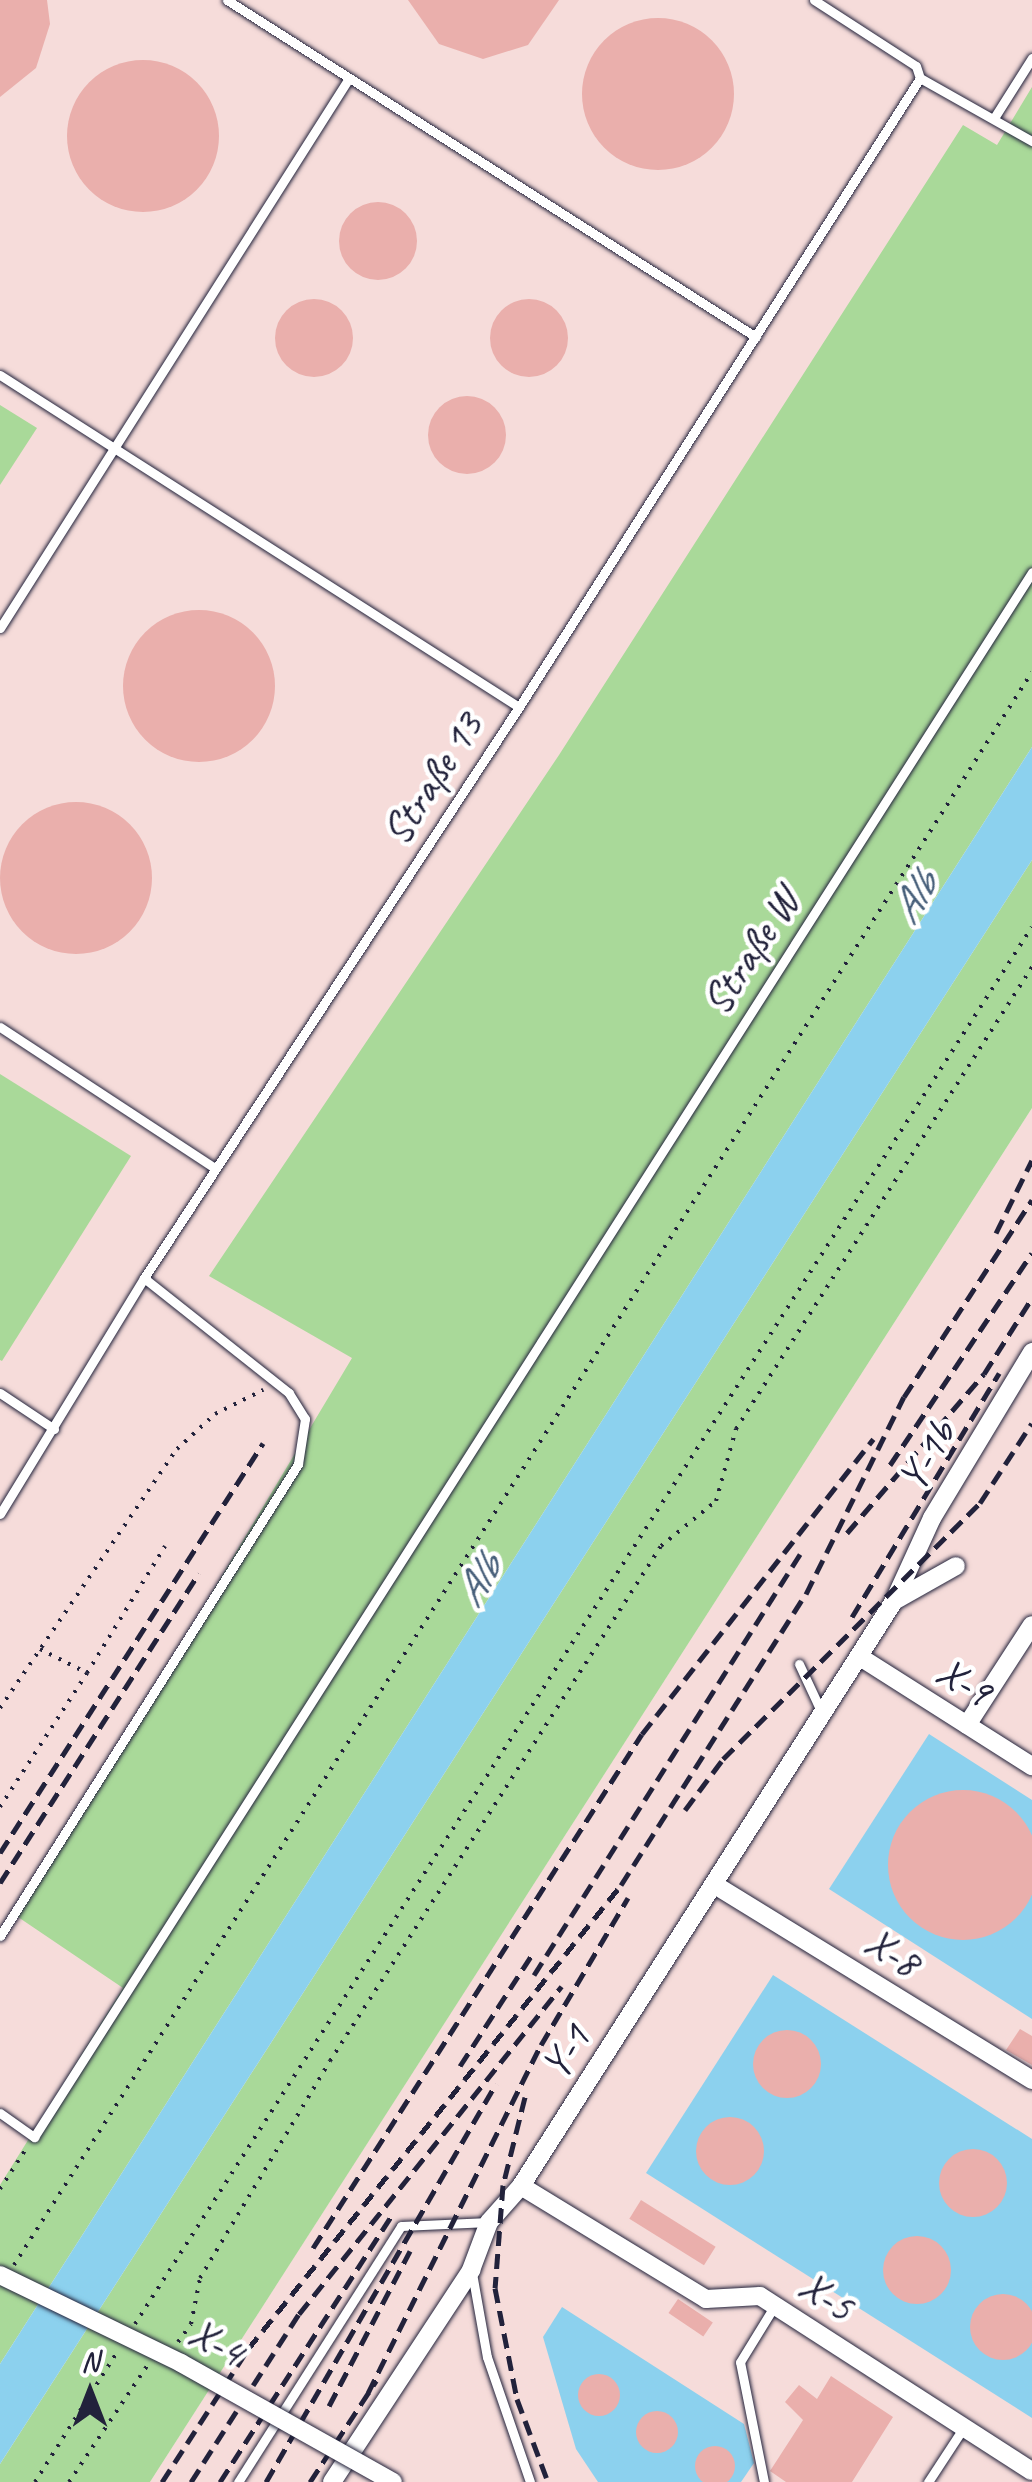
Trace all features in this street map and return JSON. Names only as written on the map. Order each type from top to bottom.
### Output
[{"type":"street","name":"Y-1b","points":[[860,1657],[894,1601],[932,1518],[1032,1352]]},
{"type":"street","name":"Y-1b","points":[[894,1601],[956,1566]]},
{"type":"street","points":[[967,1725],[1032,1625]]},
{"type":"street","name":"Y-1","points":[[332,2482],[471,2270],[489,2222],[521,2186],[860,1657]]},
{"type":"street","name":"X-9","points":[[860,1657],[1032,1766]]},
{"type":"street","name":"X-8","points":[[716,1884],[1032,2080]]},
{"type":"street","name":"X-5","points":[[521,2186],[706,2299],[760,2296],[1032,2471]]},
{"type":"street","name":"X-4","points":[[5,2273],[166,2356],[393,2482]]},
{"type":"lane","points":[[227,0],[756,337]]},
{"type":"lane","points":[[814,0],[916,66],[920,78],[1032,142]]},
{"type":"lane","points":[[994,118],[1032,58]]},
{"type":"lane","points":[[0,628],[349,78]]},
{"type":"lane","name":"Straße 13","points":[[0,1514],[144,1278],[519,708],[920,78]]},
{"type":"lane","points":[[0,375],[519,708]]},
{"type":"lane","name":"Straße W","points":[[34,2137],[1032,572]]},
{"type":"lane","points":[[0,1027],[215,1168]]},
{"type":"lane","points":[[0,1936],[298,1464],[305,1419],[289,1392],[144,1278]]},
{"type":"lane","points":[[0,1393],[54,1428]]},
{"type":"lane","points":[[800,1664],[823,1715]]},
{"type":"lane","points":[[0,2113],[34,2137]]},
{"type":"lane","points":[[238,2482],[401,2226],[489,2222]]},
{"type":"lane","points":[[471,2270],[488,2358],[530,2482]]},
{"type":"lane","points":[[764,2482],[740,2362],[775,2305]]},
{"type":"lane","points":[[928,2482],[964,2427]]},
{"type":"path","points":[[5,2273],[1032,672]]},
{"type":"path","points":[[134,2326],[1032,928]]},
{"type":"path","points":[[172,2347],[190,2324],[200,2278],[330,2061],[661,1546],[716,1500],[736,1429],[1032,966]]},
{"type":"path","points":[[0,1708],[177,1449],[216,1414],[259,1389],[289,1392]]},
{"type":"path","points":[[0,1807],[165,1546]]},
{"type":"path","points":[[40,1649],[86,1673]]},
{"type":"path","points":[[0,2188],[34,2137]]},
{"type":"path","points":[[35,2482],[124,2342]]},
{"type":"path","points":[[69,2482],[135,2375],[149,2364]]},
{"type":"shaded area","points":[[0,0],[1032,0],[1032,597],[0,2210]]},
{"type":"shaded area","points":[[1032,1108],[1032,2482],[150,2482],[366,2145]]},
{"type":"green space","points":[[1032,87],[1032,747],[0,2364],[0,2185],[123,1988],[18,1917],[352,1358],[209,1276],[559,755],[963,125],[997,145]]},
{"type":"green space","points":[[0,405],[37,428],[0,485]]},
{"type":"green space","points":[[1032,860],[1032,1108],[150,2482],[0,2482],[0,2464]]},
{"type":"green space","points":[[0,1074],[131,1156],[2,1361],[0,1360]]},
{"type":"water","points":[[1032,747],[1032,860],[0,2464],[0,2364]]},
{"type":"water","points":[[929,1734],[1032,1800],[1032,2019],[829,1889]]},
{"type":"water","points":[[773,1975],[1032,2139],[1032,2418],[646,2173]]},
{"type":"water","points":[[562,2307],[744,2424],[754,2463],[741,2482],[598,2482],[576,2449],[543,2337]]},
{"type":"building","points":[[0,0],[47,0],[50,24],[36,68],[0,97]]},
{"type":"building","points":[[408,0],[559,0],[528,45],[483,59],[439,44]]},
{"type":"building","points":[[658,18],[687,24],[712,40],[728,65],[734,94],[728,123],[712,148],[687,164],[658,170],[629,164],[604,148],[588,123],[582,94],[588,65],[604,40],[629,24]]},
{"type":"building","points":[[143,60],[172,66],[197,82],[213,107],[219,136],[213,165],[197,190],[172,206],[143,212],[114,206],[89,190],[73,165],[67,136],[73,107],[89,82],[114,66]]},
{"type":"building","points":[[378,202],[393,205],[405,214],[414,226],[414,256],[405,268],[393,277],[378,280],[363,277],[351,268],[342,256],[339,241],[342,226],[351,214],[363,205]]},
{"type":"building","points":[[314,299],[329,302],[341,311],[350,323],[350,353],[341,365],[329,374],[314,377],[299,374],[287,365],[278,353],[275,338],[278,323],[287,311],[299,302]]},
{"type":"building","points":[[529,299],[544,302],[556,311],[565,323],[565,353],[556,365],[544,374],[529,377],[514,374],[502,365],[493,353],[490,338],[493,323],[502,311],[514,302]]},
{"type":"building","points":[[467,396],[482,399],[494,408],[503,420],[503,450],[494,462],[482,471],[467,474],[452,471],[440,462],[431,450],[428,435],[431,420],[440,408],[452,399]]},
{"type":"building","points":[[199,610],[228,616],[253,632],[269,657],[275,686],[269,715],[253,740],[228,756],[199,762],[170,756],[145,740],[129,715],[123,686],[129,657],[145,632],[170,616]]},
{"type":"building","points":[[76,802],[105,808],[130,824],[146,849],[152,878],[146,907],[130,932],[105,948],[76,954],[47,948],[22,932],[6,907],[0,878],[6,849],[22,824],[47,808]]},
{"type":"building","points":[[963,1790],[992,1796],[1016,1812],[1032,1836],[1038,1865],[1032,1894],[1016,1918],[992,1934],[963,1940],[934,1934],[910,1918],[894,1894],[888,1865],[894,1836],[910,1812],[934,1796]]},
{"type":"building","points":[[1020,2029],[1032,2036],[1032,2065],[1006,2050]]},
{"type":"building","points":[[787,2030],[811,2040],[821,2064],[811,2088],[787,2098],[763,2088],[753,2064],[763,2040]]},
{"type":"building","points":[[730,2117],[754,2127],[764,2151],[754,2175],[730,2185],[706,2175],[696,2151],[706,2127]]},
{"type":"building","points":[[973,2149],[997,2159],[1007,2183],[997,2207],[973,2217],[949,2207],[939,2183],[949,2159]]},
{"type":"building","points":[[641,2200],[716,2247],[704,2265],[629,2219]]},
{"type":"building","points":[[917,2236],[941,2246],[951,2270],[941,2294],[917,2304],[893,2294],[883,2270],[893,2246]]},
{"type":"building","points":[[1003,2294],[1026,2304],[1036,2327],[1026,2350],[1003,2360],[980,2350],[970,2327],[980,2304]]},
{"type":"building","points":[[678,2299],[713,2322],[703,2337],[668,2313]]},
{"type":"building","points":[[599,2374],[614,2380],[620,2395],[614,2410],[599,2416],[584,2410],[578,2395],[584,2380]]},
{"type":"building","points":[[831,2376],[893,2417],[852,2482],[786,2482],[770,2471],[803,2420],[785,2402],[799,2385],[817,2399]]},
{"type":"building","points":[[657,2411],[672,2417],[678,2432],[672,2447],[657,2453],[642,2447],[636,2432],[642,2417]]},
{"type":"building","points":[[715,2446],[729,2452],[735,2466],[729,2480],[715,2486],[701,2480],[695,2466],[701,2452]]},
{"type":"railway","points":[[996,1233],[1032,1160]]},
{"type":"railway","points":[[162,2482],[248,2349],[621,1885],[806,1594],[904,1397],[1032,1200]]},
{"type":"railway","points":[[890,1465],[1032,1253]]},
{"type":"railway","points":[[847,1533],[984,1374],[1032,1298]]},
{"type":"railway","points":[[852,1617],[999,1373]]},
{"type":"railway","points":[[685,1810],[723,1759],[980,1503],[1032,1423]]},
{"type":"railway","points":[[313,2248],[642,1734],[873,1439]]},
{"type":"railway","points":[[0,1853],[263,1443]]},
{"type":"railway","points":[[534,1975],[801,1553]]},
{"type":"railway","points":[[0,1883],[199,1573]]},
{"type":"railway","points":[[368,2393],[541,2045],[628,1898]]},
{"type":"railway","points":[[460,2066],[533,1953]]},
{"type":"railway","points":[[191,2482],[299,2314],[562,1986]]},
{"type":"railway","points":[[266,2482],[496,2084]]},
{"type":"railway","points":[[525,2097],[503,2185],[495,2288],[517,2399],[548,2482]]},
{"type":"railway","points":[[220,2482],[391,2217]]},
{"type":"railway","points":[[329,2406],[410,2251]]},
{"type":"railway","points":[[310,2482],[376,2381]]},
{"type":"water label","name":"Alb","points":[[914,898]]},
{"type":"water label","name":"Alb","points":[[478,1581]]}]
